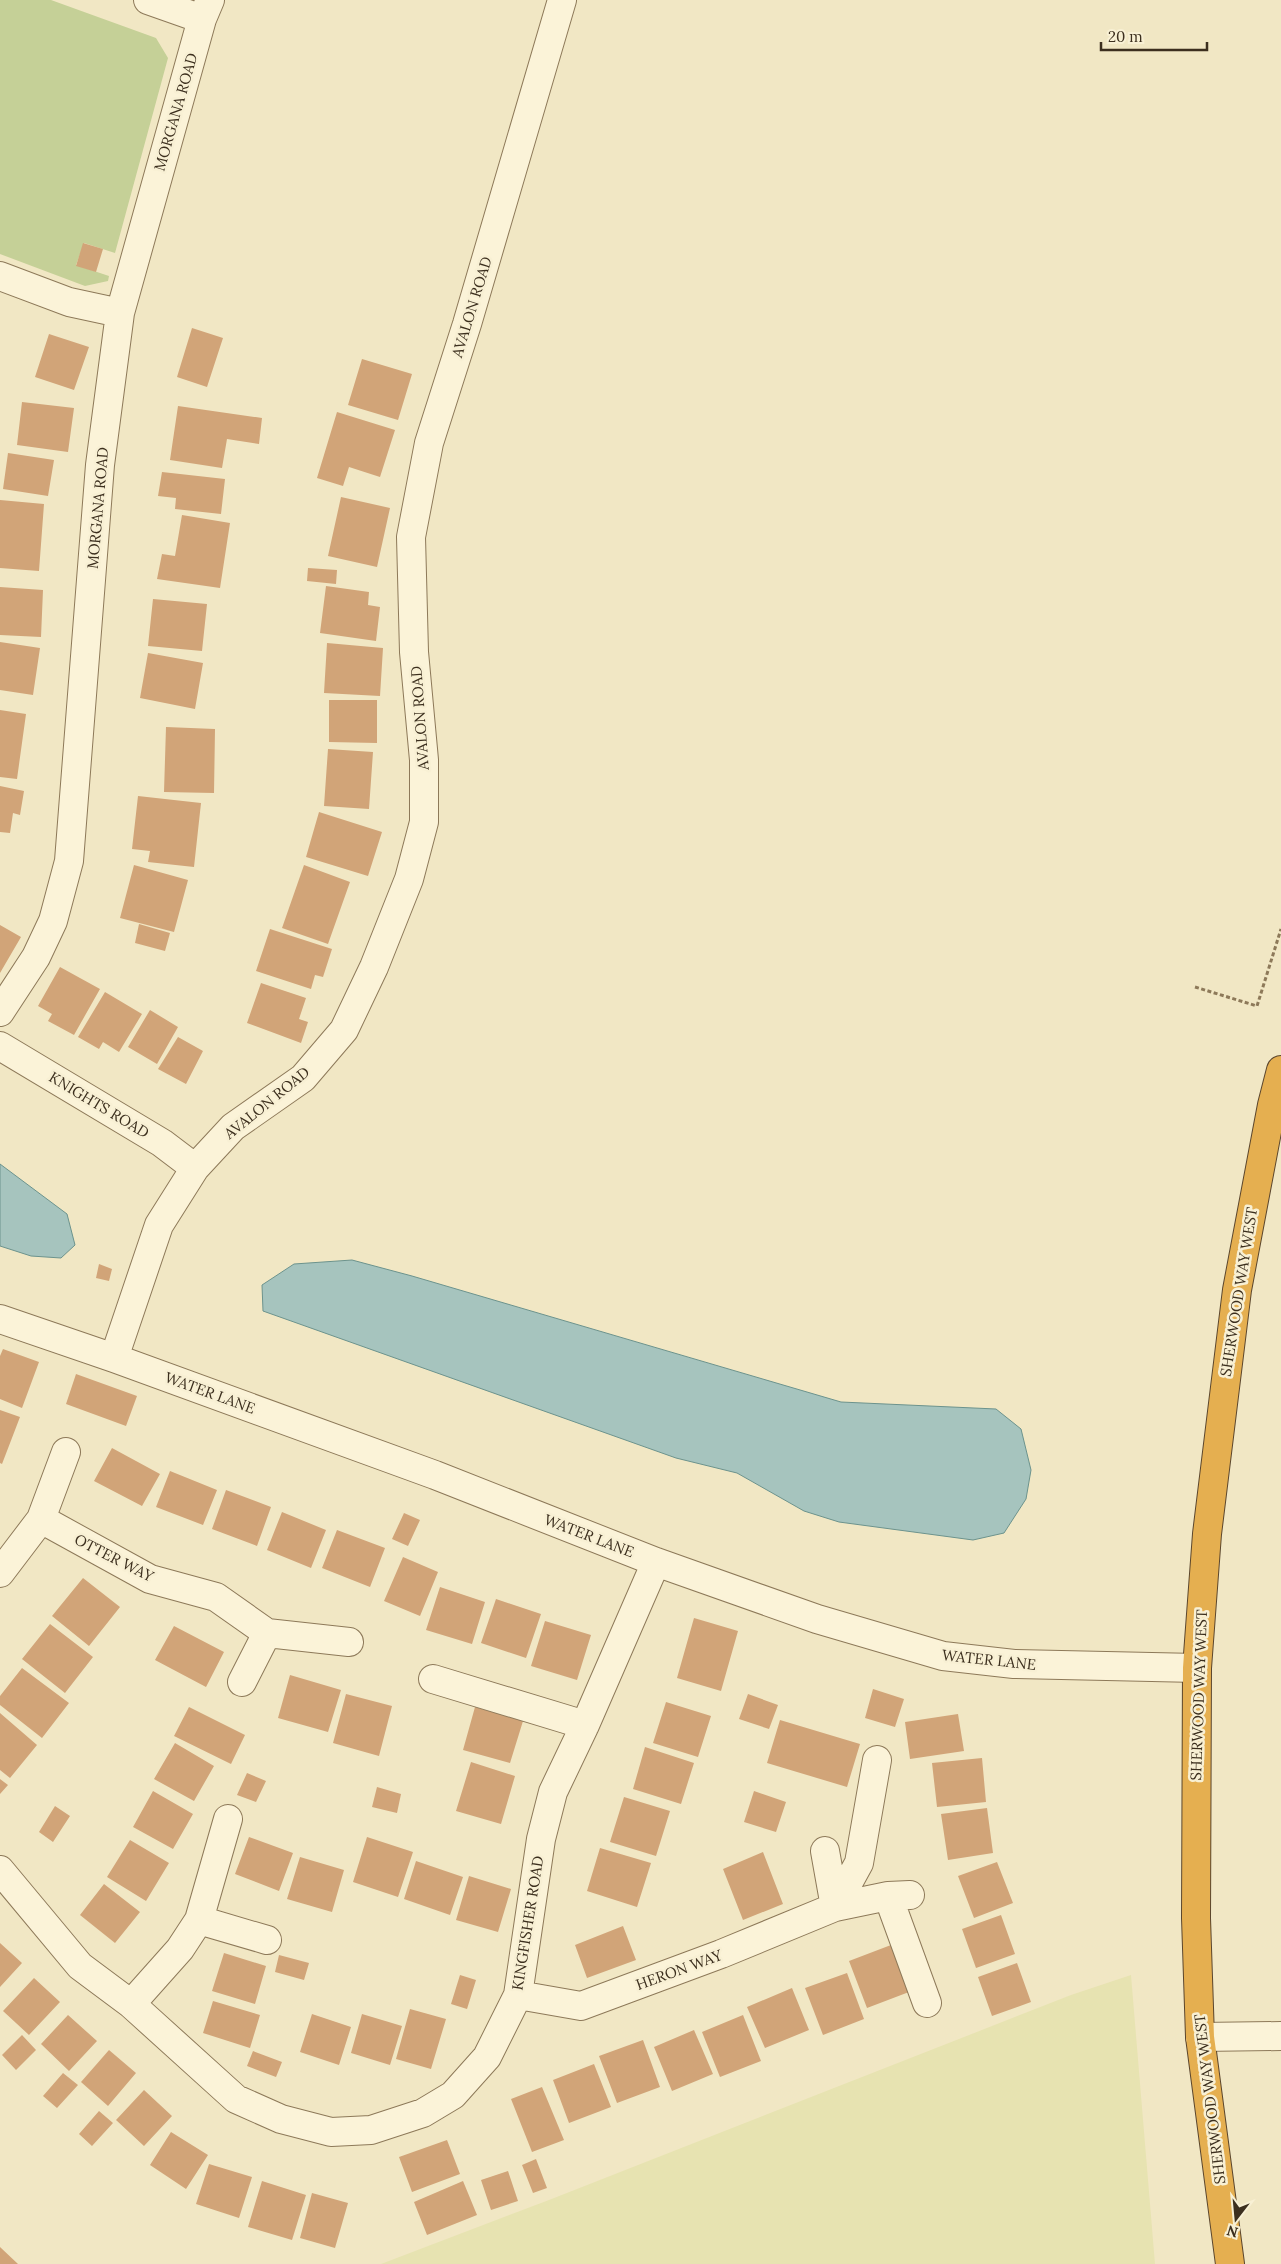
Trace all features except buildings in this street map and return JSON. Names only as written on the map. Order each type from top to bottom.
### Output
[{"type":"highway","name":"SHERWOOD WAY WEST","points":[[1230,2264],[1200,2037],[1196,1918],[1197,1668],[1207,1534],[1237,1290],[1272,1105],[1281,1070]]},
{"type":"street","points":[[148,0],[206,9]]},
{"type":"street","name":"AVALON ROAD","points":[[114,1358],[159,1225],[195,1168],[233,1127],[303,1078],[344,1030],[374,967],[409,879],[424,822],[424,760],[414,652],[411,537],[429,443],[467,324],[562,0]]},
{"type":"street","name":"MORGANA ROAD","points":[[0,1012],[36,957],[53,921],[69,861],[100,464],[120,313],[206,9]]},
{"type":"street","points":[[0,276],[69,302],[120,313]]},
{"type":"street","name":"KNIGHTS ROAD","points":[[0,1046],[162,1143],[195,1168]]},
{"type":"street","name":"WATER LANE","points":[[0,1319],[114,1358],[435,1475],[656,1562],[817,1620],[943,1656],[1014,1664],[1197,1668]]},
{"type":"street","points":[[0,1573],[41,1519],[66,1452]]},
{"type":"street","name":"OTTER WAY","points":[[41,1519],[150,1579],[216,1597],[267,1634]]},
{"type":"street","name":"KINGFISHER ROAD","points":[[0,1870],[80,1966],[130,2004],[236,2099],[282,2119],[331,2132],[371,2130],[423,2113],[454,2095],[487,2057],[518,1995],[541,1838],[553,1792],[586,1725],[656,1562]]},
{"type":"street","points":[[242,1682],[267,1634],[349,1642]]},
{"type":"street","points":[[433,1679],[586,1725]]},
{"type":"street","points":[[835,1908],[859,1863],[877,1760]]},
{"type":"street","points":[[130,2004],[180,1950],[199,1920],[228,1819]]},
{"type":"street","points":[[825,1851],[835,1908]]},
{"type":"street","name":"HERON WAY","points":[[518,1995],[580,2006],[721,1954],[835,1908],[899,1895],[927,2003]]},
{"type":"street","points":[[199,1920],[267,1940]]},
{"type":"street","points":[[1200,2037],[1281,2036]]},
{"type":"path","points":[[1195,987],[1257,1006],[1281,929]]},
{"type":"shaded area","points":[[1131,1975],[1155,2264],[381,2264],[1071,1995]]},
{"type":"green space","points":[[0,0],[51,0],[156,38],[168,58],[115,253],[84,243],[76,265],[109,276],[108,281],[85,286],[0,254]]},
{"type":"water","points":[[0,1164],[67,1214],[75,1245],[61,1258],[31,1256],[0,1246]]},
{"type":"water","points":[[352,1260],[841,1402],[996,1409],[1021,1429],[1031,1470],[1026,1499],[1004,1533],[973,1540],[839,1522],[804,1511],[737,1473],[676,1458],[263,1311],[262,1285],[294,1264]]}]
